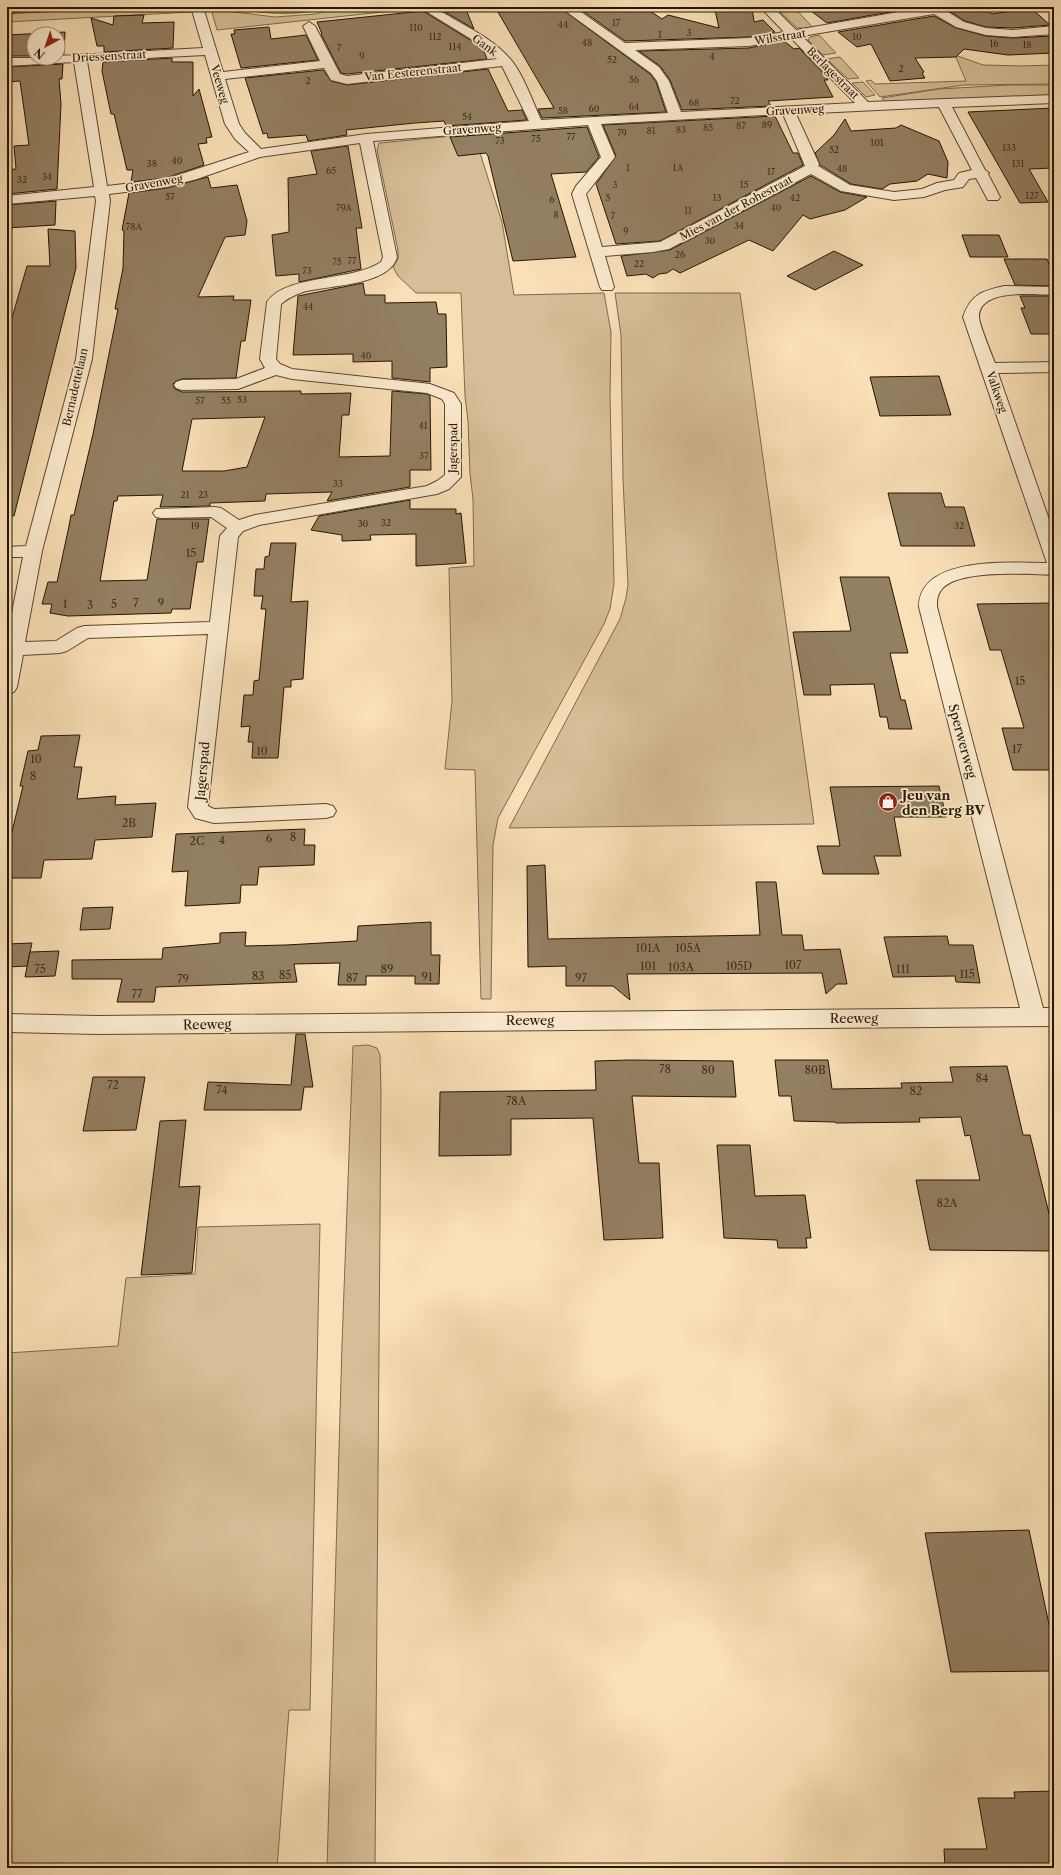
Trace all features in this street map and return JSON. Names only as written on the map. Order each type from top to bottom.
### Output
[{"type":"street","name":"Veeweg","points":[[197,7],[232,124],[240,136],[258,153]]},
{"type":"street","name":"Gank","points":[[425,7],[483,42],[498,53],[506,62],[537,124]]},
{"type":"street","points":[[566,7],[655,70],[663,81],[676,116]]},
{"type":"street","name":"Berlagestraat","points":[[766,7],[865,106]]},
{"type":"street","points":[[934,8],[966,26],[996,33],[1015,35],[1054,30]]},
{"type":"street","name":"Wilsstraat","points":[[624,47],[724,44],[795,35],[934,8]]},
{"type":"street","name":"Van Eesterenstraat","points":[[309,26],[335,77],[347,80],[506,62]]},
{"type":"street","name":"Driessenstraat","points":[[7,62],[211,51]]},
{"type":"street","name":"Bernadettelaan","points":[[7,688],[33,551],[84,359],[103,201],[100,191],[80,58]]},
{"type":"street","points":[[218,76],[328,64]]},
{"type":"street","name":"Gravenweg","points":[[7,200],[100,191],[180,180],[258,153],[366,138],[537,124],[676,116],[943,102],[1054,99]]},
{"type":"street","points":[[943,102],[993,196]]},
{"type":"street","points":[[788,110],[812,164],[811,168],[846,188],[894,196],[924,193],[942,186],[958,184],[967,175],[982,173]]},
{"type":"street","points":[[593,121],[608,158],[581,189],[579,194],[607,287]]},
{"type":"street","points":[[182,385],[238,384],[276,369],[270,364],[268,359],[274,302],[277,299],[297,290],[375,272],[388,264],[390,257],[366,138]]},
{"type":"street","name":"Mies van der Rohestraat","points":[[597,252],[664,246],[811,168]]},
{"type":"street","name":"Valkweg","points":[[1054,291],[1000,291],[987,294],[975,303],[971,310],[971,318],[1054,560]]},
{"type":"street","points":[[989,368],[1054,368]]},
{"type":"street","name":"Jagerspad","points":[[276,369],[292,374],[430,389],[448,396],[454,404],[453,477],[443,485],[431,490],[255,520],[237,527],[229,536],[227,542],[198,807],[202,813],[214,816],[326,812]]},
{"type":"street","points":[[162,513],[215,512],[237,527]]},
{"type":"street","points":[[7,552],[33,551]]},
{"type":"street","name":"Sperwerweg","points":[[1044,1017],[928,607],[929,594],[936,585],[956,573],[973,570],[1054,569]]},
{"type":"street","points":[[15,649],[60,647],[84,632],[217,628]]},
{"type":"street","name":"Reeweg","points":[[7,1022],[105,1025],[1044,1017]]},
{"type":"shaded area","points":[[7,7],[190,7],[191,12],[7,22]]},
{"type":"shaded area","points":[[224,7],[330,7],[302,12],[264,13]]},
{"type":"shaded area","points":[[341,7],[419,8],[217,30],[211,9],[275,17],[315,14]]},
{"type":"shaded area","points":[[775,7],[794,7],[813,28],[797,28]]},
{"type":"shaded area","points":[[819,35],[836,53],[823,55],[808,40],[810,37]]},
{"type":"shaded area","points":[[955,55],[983,65],[1054,65],[1054,84],[964,85],[880,97],[866,81],[871,80],[875,84],[966,81]]},
{"type":"shaded area","points":[[840,57],[859,78],[848,79],[827,59]]},
{"type":"shaded area","points":[[863,82],[875,95],[866,97],[852,83]]},
{"type":"shaded area","points":[[1008,85],[1054,85],[1054,96],[885,102],[882,98],[939,89]]},
{"type":"shaded area","points":[[474,134],[502,222],[514,295],[604,293],[611,332],[610,395],[614,584],[610,609],[604,624],[498,818],[493,845],[491,999],[481,999],[475,770],[445,769],[452,701],[449,568],[474,566],[473,499],[465,396],[461,293],[416,293],[398,276],[393,267],[398,259],[398,250],[377,150],[379,143]]},
{"type":"shaded area","points":[[615,293],[740,293],[814,824],[509,828],[620,619],[626,598],[628,585],[623,479],[621,335]]},
{"type":"shaded area","points":[[368,1045],[377,1048],[380,1055],[381,1090],[375,1868],[327,1868],[342,1345],[353,1046]]},
{"type":"shaded area","points":[[320,1224],[310,1710],[289,1710],[277,1868],[7,1868],[7,1353],[118,1346],[126,1278],[195,1274],[198,1227]]},
{"type":"building","points":[[465,7],[474,29],[440,9]]},
{"type":"building","points":[[495,7],[559,7],[650,74],[656,82],[666,112],[542,118],[538,109],[554,108]]},
{"type":"building","points":[[577,7],[617,7],[622,11],[644,7],[662,19],[668,15],[719,28],[715,10],[722,10],[722,7],[752,7],[754,22],[763,20],[775,32],[749,37],[625,41]]},
{"type":"building","points":[[835,7],[918,7],[827,23],[811,11]]},
{"type":"building","points":[[943,7],[981,7],[992,14],[1031,8],[1050,25],[1013,28],[986,27],[965,21]]},
{"type":"building","points":[[423,11],[483,49],[487,59],[347,74],[341,73],[321,34],[317,22]]},
{"type":"building","points":[[144,15],[142,23],[174,22],[173,48],[104,52],[104,46],[97,46],[91,18],[113,25],[114,16]]},
{"type":"building","points":[[934,16],[956,28],[986,36],[1013,38],[1054,36],[1054,53],[1008,55],[964,49],[956,57],[915,58],[924,72],[922,73],[925,78],[890,81],[871,44],[857,47],[838,32]]},
{"type":"building","points":[[269,27],[271,39],[306,35],[318,60],[241,68],[231,34],[235,34],[234,30]]},
{"type":"building","points":[[26,34],[26,56],[7,56],[7,35]]},
{"type":"building","points":[[784,41],[794,49],[799,48],[825,75],[828,80],[824,80],[833,97],[768,101],[771,106],[682,110],[670,80],[660,66],[639,51],[749,48]]},
{"type":"building","points":[[172,58],[172,62],[193,62],[193,96],[199,89],[212,137],[206,138],[207,143],[198,144],[204,165],[166,178],[131,182],[133,170],[127,170],[114,114],[111,114],[102,71],[103,62]]},
{"type":"building","points":[[63,66],[62,79],[59,79],[61,104],[57,189],[7,194],[7,170],[16,169],[14,146],[29,145],[20,81],[7,82],[7,67]]},
{"type":"building","points":[[488,69],[508,111],[522,110],[527,120],[446,126],[444,121],[415,123],[346,130],[347,135],[308,141],[306,135],[268,138],[267,133],[263,134],[245,78],[323,70],[331,81],[347,85]]},
{"type":"building","points":[[1054,108],[1054,168],[1029,169],[1048,202],[1020,203],[968,112]]},
{"type":"building","points":[[775,116],[793,153],[798,153],[803,165],[660,241],[616,244],[596,184],[616,156],[603,125]]},
{"type":"building","points":[[845,119],[851,131],[896,128],[901,125],[939,141],[948,162],[947,178],[928,174],[917,181],[890,184],[882,189],[851,184],[820,165],[815,153],[834,135]]},
{"type":"building","points":[[587,127],[599,157],[586,172],[551,174],[576,257],[513,261],[488,156],[486,153],[458,156],[450,137]]},
{"type":"building","points":[[348,146],[362,228],[356,228],[361,269],[299,282],[299,274],[276,276],[272,235],[289,232],[288,178],[317,174],[311,151]]},
{"type":"building","points":[[811,176],[840,192],[867,197],[845,210],[810,219],[803,215],[773,251],[749,240],[680,273],[673,269],[653,278],[646,274],[627,276],[621,256],[670,250]]},
{"type":"building","points":[[208,177],[211,188],[237,185],[247,221],[245,235],[225,237],[198,297],[234,296],[233,300],[251,300],[245,341],[241,341],[236,378],[182,379],[173,384],[175,389],[182,392],[301,391],[301,394],[351,393],[349,415],[342,415],[339,457],[390,456],[392,391],[427,394],[430,396],[431,470],[410,470],[410,487],[327,501],[332,492],[266,494],[265,501],[210,503],[210,506],[160,507],[163,495],[118,496],[117,501],[114,501],[100,581],[147,580],[157,519],[209,519],[203,562],[197,562],[190,609],[172,609],[171,613],[68,616],[50,613],[52,604],[42,604],[48,582],[57,582],[71,515],[74,515],[93,434],[118,309],[115,309],[123,268],[124,231],[122,230],[129,193],[167,188]],"holes":[[[265,417],[247,467],[224,471],[182,471],[192,419]]]},
{"type":"building","points":[[56,201],[55,225],[7,228],[7,205]]},
{"type":"building","points":[[48,229],[75,231],[76,268],[14,516],[7,515],[7,335],[27,266],[50,266]]},
{"type":"building","points":[[962,235],[999,235],[1008,257],[970,257]]},
{"type":"building","points":[[834,251],[863,265],[815,290],[787,276]]},
{"type":"building","points":[[1004,259],[1047,259],[1054,276],[1054,286],[1015,285]]},
{"type":"building","points":[[363,283],[365,295],[385,295],[385,303],[436,302],[438,314],[446,314],[447,367],[430,368],[430,382],[392,378],[392,361],[353,362],[353,354],[293,355],[298,296]]},
{"type":"building","points":[[1020,296],[1054,296],[1054,334],[1031,334],[1021,308],[1025,308]]},
{"type":"building","points":[[939,376],[951,415],[880,416],[870,377]]},
{"type":"building","points":[[888,493],[941,493],[945,507],[964,507],[975,546],[901,546]]},
{"type":"building","points":[[410,500],[410,509],[456,509],[456,514],[461,513],[466,563],[416,566],[416,534],[370,535],[371,540],[342,541],[342,535],[311,530],[319,516]]},
{"type":"building","points":[[271,543],[296,543],[291,602],[308,601],[303,679],[291,680],[291,687],[284,687],[278,758],[252,758],[253,742],[248,742],[250,726],[241,727],[244,695],[253,695],[254,681],[259,680],[266,609],[261,609],[263,596],[254,596],[256,569],[264,569],[265,557],[269,556]]},
{"type":"building","points":[[840,577],[889,577],[908,653],[890,653],[901,700],[905,700],[912,729],[889,729],[887,717],[880,717],[874,684],[830,685],[831,695],[804,695],[793,632],[851,631]]},
{"type":"building","points":[[1054,603],[1054,770],[1013,770],[1002,728],[1024,728],[1001,650],[990,650],[977,604]]},
{"type":"building","points":[[80,735],[74,767],[82,767],[77,799],[116,796],[115,805],[156,803],[152,837],[95,840],[92,859],[44,860],[41,878],[7,878],[7,836],[11,836],[23,786],[20,786],[28,751],[38,750],[41,736]]},
{"type":"building","points":[[939,786],[946,817],[894,817],[901,856],[874,856],[879,874],[823,874],[817,846],[840,846],[830,787]]},
{"type":"building","points":[[305,829],[304,845],[315,845],[314,865],[259,867],[257,885],[241,885],[240,903],[185,906],[188,871],[172,872],[176,834]]},
{"type":"building","points":[[545,865],[548,939],[760,935],[756,882],[776,882],[782,935],[802,935],[804,950],[840,949],[847,984],[837,984],[826,994],[822,973],[627,974],[630,1000],[613,986],[566,986],[566,966],[528,967],[527,866]]},
{"type":"building","points":[[113,907],[110,929],[80,930],[83,908]]},
{"type":"building","points":[[431,922],[431,955],[440,955],[439,984],[415,984],[415,976],[366,976],[366,985],[338,985],[340,963],[294,964],[297,982],[156,987],[154,1002],[117,1002],[122,979],[72,979],[72,960],[162,959],[163,948],[220,943],[220,933],[246,932],[245,946],[286,945],[357,941],[358,926]]},
{"type":"building","points":[[947,936],[949,945],[973,945],[980,983],[956,982],[955,976],[893,977],[884,937]]},
{"type":"building","points":[[32,943],[27,966],[7,967],[7,944]]},
{"type":"building","points":[[59,951],[55,976],[25,977],[30,952]]},
{"type":"building","points":[[296,1034],[305,1034],[313,1087],[304,1087],[301,1110],[204,1110],[208,1082],[291,1085]]},
{"type":"building","points":[[775,1060],[828,1060],[832,1089],[902,1088],[901,1083],[953,1082],[950,1067],[1007,1066],[1023,1135],[1030,1135],[1054,1234],[1054,1251],[930,1250],[916,1180],[980,1180],[970,1135],[965,1136],[961,1117],[919,1118],[920,1122],[836,1123],[794,1121],[791,1096],[779,1096]]},
{"type":"building","points":[[595,1061],[733,1061],[736,1097],[632,1096],[639,1163],[659,1163],[663,1238],[604,1240],[593,1118],[511,1119],[511,1155],[439,1156],[440,1092],[596,1090]]},
{"type":"building","points":[[93,1077],[145,1077],[136,1130],[83,1131]]},
{"type":"building","points":[[186,1120],[179,1187],[200,1186],[192,1273],[141,1275],[160,1121]]},
{"type":"building","points":[[717,1145],[750,1145],[755,1196],[805,1195],[811,1238],[806,1238],[807,1248],[778,1248],[777,1240],[724,1238]]},
{"type":"building","points":[[1029,1530],[1054,1648],[1054,1671],[951,1672],[925,1533]]},
{"type":"building","points":[[1054,1791],[1054,1868],[945,1868],[944,1849],[987,1849],[978,1798],[1015,1798],[1014,1792]]},
{"type":"waterway","points":[[7,12],[98,7]]},
{"type":"place","name":"Jeu van den Berg BV","points":[[888,802]]}]
